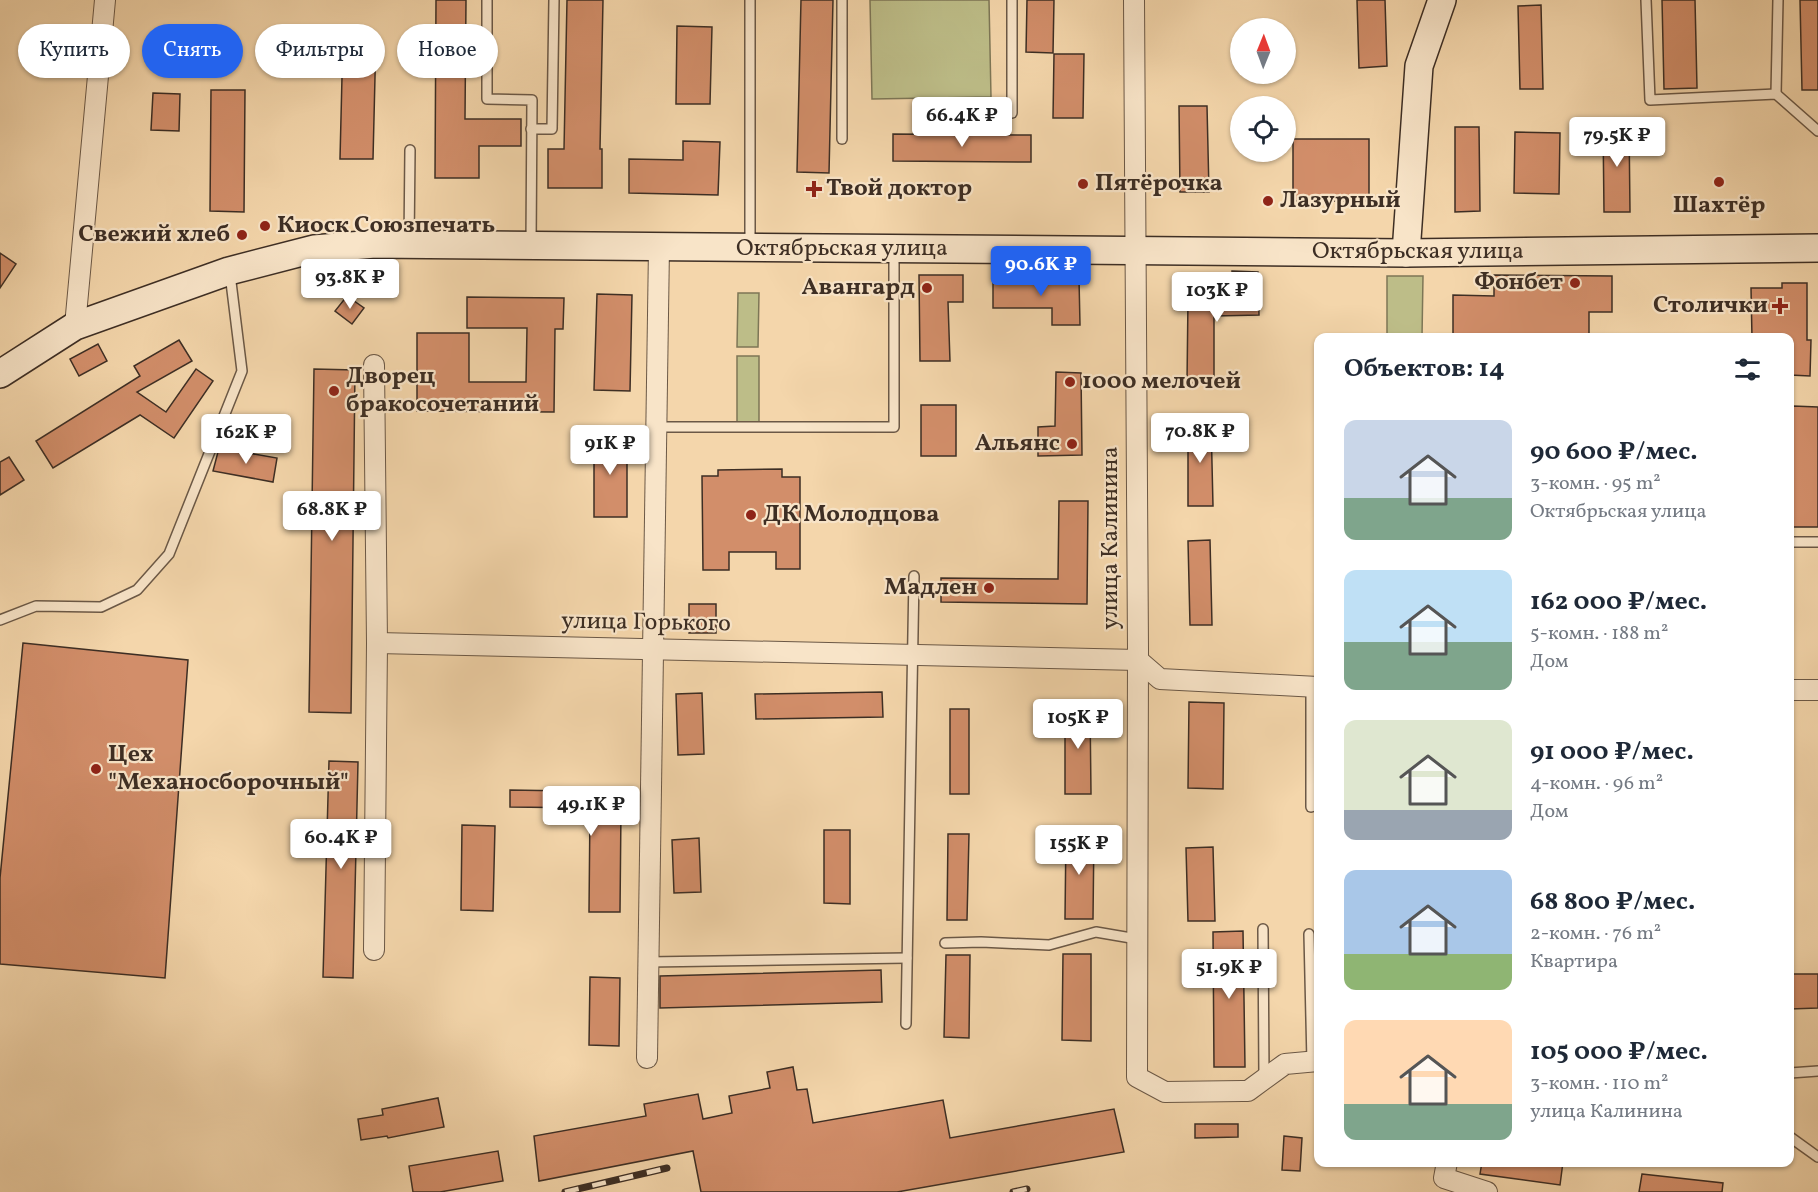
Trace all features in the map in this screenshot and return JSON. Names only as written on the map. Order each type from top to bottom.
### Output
[{"type":"main road","points":[[1406,253],[1419,66],[1442,0]]},
{"type":"main road","name":"Октябрьская улица","points":[[0,374],[75,326],[229,271],[314,249],[375,244],[1406,253],[1818,248]]},
{"type":"street","points":[[75,326],[105,0]]},
{"type":"street","name":"улица Калинина","points":[[1134,0],[1138,660],[1137,1077],[1165,1092],[1248,1091],[1264,1079]]},
{"type":"street","points":[[647,1058],[659,247]]},
{"type":"street","points":[[374,365],[377,643],[374,950]]},
{"type":"street","name":"улица Горького","points":[[377,643],[1138,660]]},
{"type":"street","points":[[1138,660],[1160,679],[1314,687]]},
{"type":"street","points":[[1794,690],[1818,690]]},
{"type":"street","points":[[1264,1079],[1286,1064],[1314,1062]]},
{"type":"street","points":[[1446,1167],[1444,1178],[1487,1192]]},
{"type":"lane","points":[[487,0],[487,99],[532,100],[531,246]]},
{"type":"lane","points":[[531,129],[552,129],[554,0]]},
{"type":"lane","points":[[750,0],[750,248]]},
{"type":"lane","points":[[842,0],[842,139]]},
{"type":"lane","points":[[1012,0],[1012,113]]},
{"type":"lane","points":[[1646,0],[1650,100],[1776,94],[1818,131]]},
{"type":"lane","points":[[1776,94],[1778,0]]},
{"type":"lane","points":[[409,245],[410,150]]},
{"type":"lane","points":[[657,427],[894,427],[894,249]]},
{"type":"lane","points":[[0,620],[36,606],[101,607],[136,590],[169,554],[242,370],[229,271]]},
{"type":"lane","points":[[1794,542],[1818,542]]},
{"type":"lane","points":[[906,1024],[914,576]]},
{"type":"lane","points":[[1311,807],[1314,717]]},
{"type":"lane","points":[[1263,929],[1264,1079]]},
{"type":"lane","points":[[945,943],[1049,945],[1096,932],[1137,939]]},
{"type":"lane","points":[[1309,934],[1314,1041]]},
{"type":"lane","points":[[648,962],[907,958]]},
{"type":"lane","points":[[1794,1073],[1818,1071]]},
{"type":"lane","points":[[1794,1140],[1818,1157]]},
{"type":"green space","points":[[870,0],[989,0],[991,97],[872,99]]},
{"type":"green space","points":[[1387,276],[1423,276],[1422,333],[1387,333]]},
{"type":"green space","points":[[738,293],[759,293],[758,347],[737,347]]},
{"type":"green space","points":[[737,356],[759,356],[759,422],[737,422]]},
{"type":"building","points":[[436,0],[466,0],[466,24],[436,24]]},
{"type":"building","points":[[567,0],[603,0],[600,149],[602,149],[602,188],[548,188],[548,149],[564,149]]},
{"type":"building","points":[[801,0],[833,0],[829,173],[797,172]]},
{"type":"building","points":[[1027,0],[1054,0],[1053,53],[1026,52]]},
{"type":"building","points":[[1357,0],[1385,0],[1387,66],[1359,68]]},
{"type":"building","points":[[1662,0],[1695,0],[1697,88],[1664,89]]},
{"type":"building","points":[[1800,0],[1818,0],[1818,90],[1802,90]]},
{"type":"building","points":[[1541,5],[1543,89],[1520,89],[1518,6]]},
{"type":"building","points":[[677,26],[712,27],[710,104],[676,104]]},
{"type":"building","points":[[1054,54],[1084,54],[1083,118],[1053,118]]},
{"type":"building","points":[[342,78],[375,78],[373,159],[340,159]]},
{"type":"building","points":[[436,78],[465,78],[465,119],[521,119],[521,146],[479,146],[479,178],[435,178]]},
{"type":"building","points":[[211,90],[245,90],[244,212],[210,211]]},
{"type":"building","points":[[153,93],[180,94],[179,131],[151,130]]},
{"type":"building","points":[[1179,106],[1207,106],[1209,192],[1180,192]]},
{"type":"building","points":[[1629,123],[1630,212],[1604,212],[1603,124]]},
{"type":"building","points":[[1455,127],[1479,127],[1480,211],[1455,212]]},
{"type":"building","points":[[1515,132],[1560,133],[1559,194],[1514,193]]},
{"type":"building","points":[[893,134],[1031,135],[1031,162],[893,161]]},
{"type":"building","points":[[1296,139],[1369,139],[1369,201],[1293,201],[1293,162],[1296,162]]},
{"type":"building","points":[[683,141],[720,142],[718,195],[629,193],[629,159],[683,160]]},
{"type":"building","points":[[0,253],[16,264],[0,288]]},
{"type":"building","points":[[1232,271],[1258,272],[1259,315],[1214,316],[1214,383],[1187,383],[1188,299],[1227,298],[1227,294],[1232,294]]},
{"type":"building","points":[[919,275],[963,275],[963,302],[948,302],[950,361],[920,361]]},
{"type":"building","points":[[1494,275],[1612,276],[1612,312],[1589,312],[1589,333],[1453,333],[1453,295],[1494,296]]},
{"type":"building","points":[[993,279],[1079,279],[1080,325],[1052,325],[1052,308],[993,308]]},
{"type":"building","points":[[1782,283],[1807,283],[1807,340],[1811,340],[1810,376],[1794,375],[1794,333],[1752,333],[1751,288],[1782,288]]},
{"type":"building","points":[[597,294],[632,295],[630,391],[594,390]]},
{"type":"building","points":[[347,296],[364,308],[352,324],[335,311]]},
{"type":"building","points":[[467,297],[564,298],[563,329],[555,329],[554,412],[417,411],[417,333],[469,333],[469,382],[526,382],[527,328],[467,328]]},
{"type":"building","points":[[179,340],[192,361],[137,392],[166,412],[196,369],[213,381],[174,438],[140,415],[53,468],[36,441],[140,376],[134,366]]},
{"type":"building","points":[[98,344],[107,361],[79,376],[70,359]]},
{"type":"building","points":[[314,369],[355,370],[351,713],[309,712]]},
{"type":"building","points":[[1056,372],[1081,373],[1082,455],[1038,456],[1038,427],[1055,426]]},
{"type":"building","points":[[921,405],[956,405],[956,456],[921,456]]},
{"type":"building","points":[[1794,406],[1818,407],[1818,527],[1794,527]]},
{"type":"building","points":[[1188,421],[1211,421],[1213,506],[1188,506]]},
{"type":"building","points":[[594,434],[627,434],[627,517],[594,517]]},
{"type":"building","points":[[219,448],[277,458],[273,482],[213,471]]},
{"type":"building","points":[[9,457],[24,480],[0,495],[0,462]]},
{"type":"building","name":"ДК Молодцова","points":[[782,469],[782,477],[800,477],[800,569],[776,569],[776,552],[729,552],[729,570],[703,570],[702,476],[718,476],[718,470]]},
{"type":"building","points":[[1059,501],[1088,501],[1087,604],[941,602],[941,578],[1058,579]]},
{"type":"building","points":[[1210,540],[1212,625],[1190,625],[1188,541]]},
{"type":"building","points":[[689,604],[716,604],[716,633],[689,633]]},
{"type":"building","name":"Цех \"Механосборочный\"","points":[[23,643],[188,660],[165,978],[0,964],[0,878]]},
{"type":"building","points":[[882,692],[883,717],[756,719],[755,694]]},
{"type":"building","points":[[702,693],[704,754],[678,755],[676,694]]},
{"type":"building","points":[[1189,702],[1224,703],[1223,789],[1188,788]]},
{"type":"building","points":[[1065,706],[1090,706],[1091,794],[1065,794]]},
{"type":"building","points":[[950,709],[969,709],[969,794],[950,794]]},
{"type":"building","points":[[329,761],[358,762],[353,978],[323,977]]},
{"type":"building","points":[[510,790],[627,792],[627,809],[621,809],[620,912],[589,912],[590,808],[510,807]]},
{"type":"building","points":[[462,825],[495,826],[493,911],[461,910]]},
{"type":"building","points":[[824,830],[850,830],[850,904],[824,903]]},
{"type":"building","points":[[1066,832],[1094,832],[1093,919],[1065,919]]},
{"type":"building","points":[[948,834],[969,834],[967,920],[947,920]]},
{"type":"building","points":[[699,838],[701,892],[674,893],[672,840]]},
{"type":"building","points":[[1213,847],[1215,921],[1188,921],[1186,848]]},
{"type":"building","points":[[1243,931],[1245,1067],[1214,1067],[1213,932]]},
{"type":"building","points":[[1063,954],[1091,954],[1091,1041],[1062,1040]]},
{"type":"building","points":[[946,955],[970,955],[969,1038],[944,1037]]},
{"type":"building","points":[[881,970],[882,1002],[660,1008],[660,976]]},
{"type":"building","points":[[1794,974],[1818,974],[1818,1008],[1794,1009]]},
{"type":"building","points":[[590,977],[620,978],[619,1046],[589,1045]]},
{"type":"building","points":[[793,1067],[797,1090],[807,1089],[813,1123],[943,1100],[950,1138],[1114,1109],[1124,1152],[897,1192],[701,1192],[693,1151],[539,1181],[534,1136],[646,1116],[644,1104],[698,1094],[703,1119],[732,1113],[729,1096],[770,1088],[767,1072]]},
{"type":"building","points":[[438,1098],[444,1127],[388,1138],[387,1136],[361,1140],[358,1119],[383,1115],[382,1109]]},
{"type":"building","points":[[1195,1124],[1238,1124],[1238,1137],[1195,1138]]},
{"type":"building","points":[[1284,1136],[1302,1138],[1300,1171],[1282,1170]]},
{"type":"building","points":[[498,1151],[503,1181],[440,1192],[413,1192],[409,1166]]},
{"type":"building","points":[[1481,1167],[1562,1167],[1560,1185],[1480,1174]]},
{"type":"building","points":[[1642,1174],[1723,1183],[1722,1192],[1639,1192]]},
{"type":"railway","points":[[565,1192],[667,1168]]},
{"type":"railway","points":[[1013,1192],[1027,1189]]},
{"type":"place","name":"Шахтёр","points":[[1719,182]]},
{"type":"place","name":"Пятёрочка","points":[[1083,184]]},
{"type":"place","name":"Твой доктор","points":[[814,189]]},
{"type":"place","name":"Лазурный","points":[[1268,201]]},
{"type":"place","name":"Киоск Союзпечать","points":[[265,226]]},
{"type":"place","name":"Свежий хлеб","points":[[242,235]]},
{"type":"place","name":"Фонбет","points":[[1575,283]]},
{"type":"place","name":"Авангард","points":[[927,288]]},
{"type":"place","name":"Столички","points":[[1780,306]]},
{"type":"place","name":"1000 мелочей","points":[[1070,382]]},
{"type":"place","name":"Дворец бракосочетаний","points":[[334,391]]},
{"type":"place","name":"Альянс","points":[[1072,444]]},
{"type":"place","name":"ДК Молодцова","points":[[751,515]]},
{"type":"place","name":"Мадлен","points":[[989,588]]},
{"type":"place","name":"Цех \"Механосборочный\"","points":[[96,769]]}]
